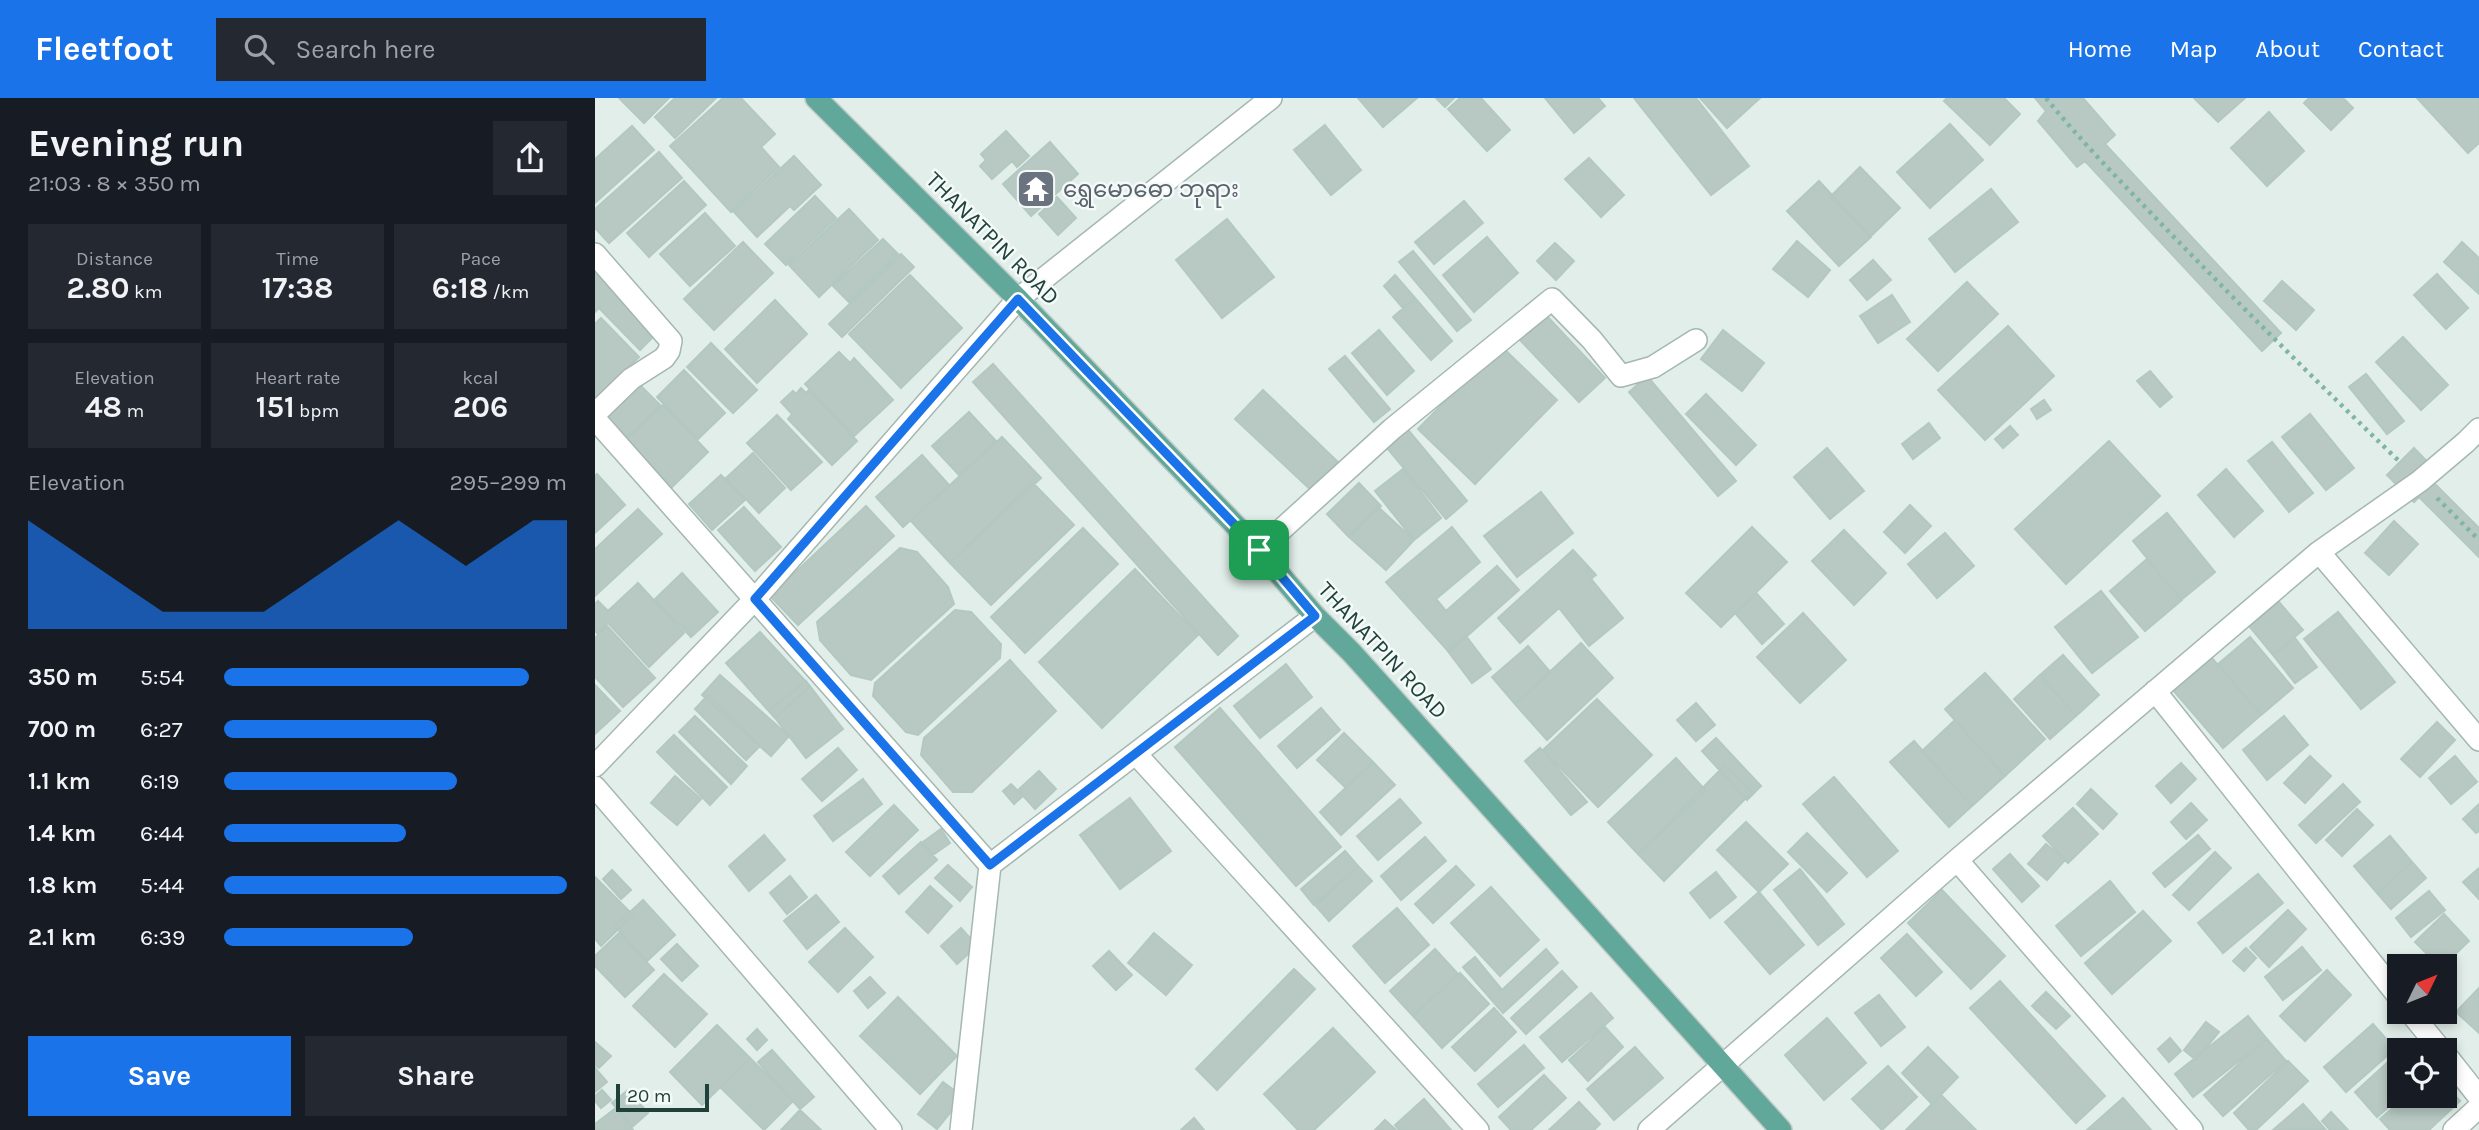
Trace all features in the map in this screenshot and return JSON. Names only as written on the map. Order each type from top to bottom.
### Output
[{"type":"main road","name":"THANATPIN ROAD","points":[[816,98],[1018,299],[1259,550],[1315,616],[1352,653],[1781,1130]]},
{"type":"street","points":[[595,766],[755,599],[1018,299],[1271,98]]},
{"type":"street","points":[[595,254],[671,341],[664,358],[631,379],[595,417],[990,865]]},
{"type":"street","points":[[1259,550],[1392,429],[1552,299],[1592,340],[1621,376],[1653,367],[1696,340]]},
{"type":"street","points":[[1649,1130],[1957,860],[2319,552],[2420,481],[2479,429]]},
{"type":"street","points":[[2319,552],[2479,740]]},
{"type":"street","points":[[961,1130],[990,865],[1315,616]]},
{"type":"street","points":[[2155,691],[2387,983]]},
{"type":"street","points":[[1136,754],[1478,1130]]},
{"type":"street","points":[[595,787],[891,1130]]},
{"type":"street","points":[[1957,860],[2192,1130]]},
{"type":"street","points":[[2420,1024],[2431,1038]]},
{"type":"street","points":[[2457,1069],[2479,1097]]},
{"type":"street","points":[[2454,1130],[2479,1108]]},
{"type":"path","points":[[2046,98],[2074,134],[2297,363],[2479,540]]},
{"type":"building","points":[[619,98],[669,98],[644,123]]},
{"type":"building","points":[[675,98],[716,98],[675,138],[655,117]]},
{"type":"building","points":[[723,98],[741,98],[775,134],[761,147],[779,167],[731,212],[670,146]]},
{"type":"building","points":[[1358,98],[1417,98],[1383,127]]},
{"type":"building","points":[[1436,98],[1454,98],[1445,107]]},
{"type":"building","points":[[1460,98],[1481,98],[1510,130],[1487,151],[1448,109]]},
{"type":"building","points":[[1545,98],[1598,98],[1605,106],[1574,133]]},
{"type":"building","points":[[1634,98],[1696,98],[1749,166],[1711,195]]},
{"type":"building","points":[[1700,98],[1760,98],[1727,128]]},
{"type":"building","points":[[1947,98],[2004,98],[2020,114],[1990,145],[1944,101]]},
{"type":"building","points":[[2035,98],[2083,98],[2115,135],[2105,144],[2281,333],[2262,351],[2085,161],[2077,167],[2038,121],[2046,111]]},
{"type":"building","points":[[2194,98],[2245,98],[2218,122]]},
{"type":"building","points":[[2309,98],[2343,98],[2353,108],[2331,130],[2304,103]]},
{"type":"building","points":[[2417,98],[2479,98],[2479,143],[2468,153]]},
{"type":"building","points":[[2269,112],[2304,151],[2267,186],[2231,148]]},
{"type":"building","points":[[1950,124],[1983,160],[1930,208],[1897,172]]},
{"type":"building","points":[[1325,125],[1361,170],[1331,195],[1294,150]]},
{"type":"building","points":[[632,126],[654,150],[595,203],[595,159]]},
{"type":"building","points":[[1006,131],[1029,156],[1017,167],[1012,161],[992,179],[980,166],[986,160],[981,154]]},
{"type":"building","points":[[1050,142],[1078,174],[1031,216],[1003,184]]},
{"type":"building","points":[[659,152],[682,178],[609,243],[595,228],[595,209]]},
{"type":"building","points":[[794,156],[821,185],[794,210],[790,206],[757,237],[734,212]]},
{"type":"building","points":[[1589,158],[1624,195],[1601,217],[1565,179]]},
{"type":"building","points":[[1860,167],[1900,208],[1870,237],[1831,196]]},
{"type":"building","points":[[684,181],[706,205],[649,257],[627,233]]},
{"type":"building","points":[[1819,181],[1871,237],[1839,266],[1787,211]]},
{"type":"building","points":[[1991,189],[2018,222],[1955,272],[1929,239]]},
{"type":"building","points":[[815,196],[836,218],[786,265],[765,244]]},
{"type":"building","points":[[1057,197],[1076,218],[1058,235],[1039,214]]},
{"type":"building","points":[[1464,201],[1483,223],[1434,264],[1415,242]]},
{"type":"building","points":[[849,209],[878,240],[819,297],[789,265]]},
{"type":"building","points":[[705,213],[735,246],[690,286],[660,254]]},
{"type":"building","points":[[1227,219],[1274,277],[1222,318],[1176,260]]},
{"type":"building","points":[[1487,237],[1518,273],[1474,312],[1443,275]]},
{"type":"building","points":[[883,239],[898,254],[849,302],[833,286]]},
{"type":"building","points":[[1797,241],[1830,270],[1808,297],[1773,269]]},
{"type":"building","points":[[743,242],[773,273],[714,330],[684,299]]},
{"type":"building","points":[[2462,242],[2479,258],[2479,294],[2444,262]]},
{"type":"building","points":[[1555,243],[1574,261],[1556,280],[1537,261]]},
{"type":"building","points":[[1413,251],[1471,320],[1457,331],[1399,262]]},
{"type":"building","points":[[901,254],[914,267],[842,337],[829,324]]},
{"type":"building","points":[[1873,260],[1891,280],[1867,300],[1850,280]]},
{"type":"building","points":[[595,272],[656,334],[640,350],[599,308],[595,312]]},
{"type":"building","points":[[2437,274],[2468,308],[2446,329],[2414,295]]},
{"type":"building","points":[[910,275],[962,328],[901,388],[849,334]]},
{"type":"building","points":[[1395,275],[1415,298],[1403,308],[1384,286]]},
{"type":"building","points":[[2282,281],[2314,310],[2296,330],[2264,301]]},
{"type":"building","points":[[1967,282],[1998,314],[1938,371],[1907,339]]},
{"type":"building","points":[[1892,295],[1910,322],[1878,343],[1860,316]]},
{"type":"building","points":[[1415,298],[1452,341],[1431,360],[1393,317]]},
{"type":"building","points":[[775,300],[807,334],[757,383],[725,349]]},
{"type":"building","points":[[1545,314],[1605,378],[1579,402],[1519,339]]},
{"type":"building","points":[[601,318],[639,357],[595,401],[595,324]]},
{"type":"building","points":[[2008,326],[2054,376],[1985,440],[1938,390]]},
{"type":"building","points":[[1379,330],[1414,371],[1387,395],[1352,353]]},
{"type":"building","points":[[1723,330],[1764,363],[1742,391],[1701,359]]},
{"type":"building","points":[[2403,337],[2448,385],[2421,410],[2376,362]]},
{"type":"building","points":[[711,343],[757,390],[733,413],[687,367]]},
{"type":"building","points":[[1500,345],[1557,400],[1475,484],[1418,429]]},
{"type":"building","points":[[839,352],[850,363],[854,358],[893,400],[854,436],[805,384]]},
{"type":"building","points":[[1345,356],[1390,409],[1374,422],[1329,369]]},
{"type":"building","points":[[993,364],[1238,636],[1218,655],[973,382]]},
{"type":"building","points":[[684,370],[725,413],[698,439],[657,397]]},
{"type":"building","points":[[2150,371],[2172,397],[2160,407],[2137,381]]},
{"type":"building","points":[[2366,374],[2404,421],[2387,434],[2349,387]]},
{"type":"building","points":[[1647,376],[1736,481],[1718,496],[1629,392]]},
{"type":"building","points":[[636,381],[660,405],[624,440],[601,415]]},
{"type":"building","points":[[801,388],[806,393],[809,390],[857,441],[832,465],[788,419],[792,414],[781,402],[793,391],[796,394]]},
{"type":"building","points":[[1263,390],[1339,463],[1312,491],[1235,419]]},
{"type":"building","points":[[1706,394],[1756,445],[1736,465],[1686,414]]},
{"type":"building","points":[[2044,400],[2051,410],[2037,419],[2031,409]]},
{"type":"building","points":[[663,405],[708,452],[670,489],[625,441]]},
{"type":"building","points":[[969,412],[996,441],[959,475],[932,446]]},
{"type":"building","points":[[2310,414],[2354,468],[2326,490],[2282,437]]},
{"type":"building","points":[[777,415],[822,462],[791,490],[747,443]]},
{"type":"building","points":[[1929,423],[1940,438],[1913,459],[1902,444]]},
{"type":"building","points":[[1404,425],[1467,501],[1446,519],[1383,443]]},
{"type":"building","points":[[2010,426],[2018,435],[2003,448],[1995,439]]},
{"type":"building","points":[[1002,437],[1041,478],[950,563],[911,521]]},
{"type":"building","points":[[2109,441],[2160,496],[2066,584],[2015,529]]},
{"type":"building","points":[[2272,442],[2313,493],[2289,512],[2248,461]]},
{"type":"building","points":[[1827,448],[1864,491],[1830,519],[1794,477]]},
{"type":"building","points":[[2414,448],[2441,476],[2434,483],[2479,528],[2479,557],[2419,497],[2414,502],[2387,475]]},
{"type":"building","points":[[753,453],[785,488],[759,513],[726,478]]},
{"type":"building","points":[[922,455],[949,485],[903,527],[876,497]]},
{"type":"building","points":[[1403,469],[1441,518],[1414,540],[1375,491]]},
{"type":"building","points":[[2226,469],[2263,511],[2234,537],[2198,495]]},
{"type":"building","points":[[597,474],[625,505],[595,533],[595,476]]},
{"type":"building","points":[[721,475],[745,500],[712,530],[689,504]]},
{"type":"building","points":[[1032,482],[1074,525],[991,605],[950,563]]},
{"type":"building","points":[[1359,483],[1381,506],[1349,537],[1327,514]]},
{"type":"building","points":[[1541,492],[1573,533],[1517,577],[1484,536]]},
{"type":"building","points":[[1910,505],[1931,526],[1905,553],[1884,532]]},
{"type":"building","points":[[866,506],[894,536],[798,625],[770,596]]},
{"type":"building","points":[[1377,506],[1414,540],[1386,570],[1349,537]]},
{"type":"building","points":[[744,507],[781,547],[755,571],[718,530]]},
{"type":"building","points":[[638,509],[662,534],[595,596],[595,549]]},
{"type":"building","points":[[2167,513],[2215,572],[2181,600],[2133,541]]},
{"type":"building","points":[[2394,521],[2418,544],[2389,575],[2365,553]]},
{"type":"building","points":[[1452,527],[1480,562],[1436,599],[1446,611],[1497,566],[1519,590],[1449,652],[1386,582]]},
{"type":"building","points":[[1752,527],[1787,562],[1721,627],[1686,593]]},
{"type":"building","points":[[1083,528],[1118,564],[1025,653],[991,617]]},
{"type":"building","points":[[1844,530],[1886,573],[1854,605],[1812,561]]},
{"type":"building","points":[[1945,533],[1974,566],[1937,598],[1908,564]]},
{"type":"building","points":[[900,548],[917,552],[948,587],[954,604],[871,680],[851,675],[820,640],[817,622]]},
{"type":"building","points":[[1573,550],[1596,575],[1591,579],[1623,618],[1589,646],[1559,608],[1520,643],[1498,618]]},
{"type":"building","points":[[2147,559],[2182,600],[2145,631],[2110,591]]},
{"type":"building","points":[[1135,569],[1198,635],[1102,728],[1039,662]]},
{"type":"building","points":[[682,573],[718,612],[691,637],[655,599]]},
{"type":"building","points":[[638,583],[684,633],[649,667],[608,623],[597,633],[595,631],[595,604],[598,601],[608,611]]},
{"type":"building","points":[[2101,591],[2138,637],[2092,673],[2055,627]]},
{"type":"building","points":[[1757,594],[1784,624],[1762,644],[1735,613]]},
{"type":"building","points":[[2279,602],[2303,630],[2273,655],[2249,626]]},
{"type":"building","points":[[955,610],[971,612],[1001,644],[1000,658],[918,735],[906,732],[873,696],[875,683]]},
{"type":"building","points":[[2338,612],[2395,682],[2361,709],[2304,639]]},
{"type":"building","points":[[1803,613],[1846,660],[1800,703],[1757,657]]},
{"type":"building","points":[[607,626],[655,678],[623,707],[595,677],[595,638]]},
{"type":"building","points":[[760,632],[810,686],[775,718],[726,663]]},
{"type":"building","points":[[1466,636],[1491,669],[1472,683],[1447,650]]},
{"type":"building","points":[[2250,637],[2293,688],[2261,715],[2218,664]]},
{"type":"building","points":[[2295,638],[2317,667],[2295,683],[2273,655]]},
{"type":"building","points":[[1581,643],[1613,678],[1547,740],[1515,704]]},
{"type":"building","points":[[1528,646],[1551,673],[1515,704],[1492,677]]},
{"type":"building","points":[[2063,655],[2099,695],[2076,716],[2040,675]]},
{"type":"building","points":[[2211,657],[2261,715],[2223,748],[2173,690]]},
{"type":"building","points":[[1010,660],[1056,711],[972,792],[953,792],[921,755],[924,738]]},
{"type":"building","points":[[1286,664],[1312,697],[1260,738],[1234,706]]},
{"type":"building","points":[[1985,673],[2045,739],[2005,776],[1945,709]]},
{"type":"building","points":[[720,675],[789,736],[771,756],[702,695]]},
{"type":"building","points":[[2040,675],[2076,716],[2050,739],[2014,699]]},
{"type":"building","points":[[806,681],[843,729],[806,758],[769,710]]},
{"type":"building","points":[[595,685],[620,711],[595,734]]},
{"type":"building","points":[[708,695],[760,746],[746,760],[695,709]]},
{"type":"building","points":[[1597,699],[1652,755],[1598,807],[1543,750]]},
{"type":"building","points":[[1696,703],[1715,725],[1696,741],[1677,720]]},
{"type":"building","points":[[1220,708],[1341,847],[1296,886],[1175,747]]},
{"type":"building","points":[[1321,708],[1340,730],[1297,768],[1278,746]]},
{"type":"building","points":[[695,716],[747,766],[731,784],[679,732]]},
{"type":"building","points":[[2284,716],[2308,745],[2267,780],[2243,750]]},
{"type":"building","points":[[1955,720],[2005,776],[1972,806],[1922,751]]},
{"type":"building","points":[[2437,722],[2455,740],[2420,777],[2401,759]]},
{"type":"building","points":[[1344,733],[1373,762],[1346,788],[1317,760]]},
{"type":"building","points":[[674,735],[727,787],[710,805],[657,752]]},
{"type":"building","points":[[1716,738],[1761,786],[1747,800],[1702,751]]},
{"type":"building","points":[[1914,741],[1972,806],[1949,827],[1890,762]]},
{"type":"building","points":[[838,748],[857,770],[822,801],[802,779]]},
{"type":"building","points":[[1540,748],[1587,802],[1571,815],[1525,761]]},
{"type":"building","points":[[2310,756],[2331,776],[2305,803],[2284,783]]},
{"type":"building","points":[[2455,756],[2477,782],[2451,804],[2429,778]]},
{"type":"building","points":[[1676,758],[1706,791],[1638,854],[1608,822]]},
{"type":"building","points":[[1373,762],[1395,785],[1341,835],[1320,812]]},
{"type":"building","points":[[2181,763],[2196,779],[2171,803],[2156,786]]},
{"type":"building","points":[[1725,765],[1752,792],[1664,881],[1638,854]]},
{"type":"building","points":[[1039,771],[1056,789],[1035,809],[1018,790]]},
{"type":"building","points":[[675,776],[701,799],[677,825],[651,803]]},
{"type":"building","points":[[1834,777],[1898,851],[1867,877],[1803,804]]},
{"type":"building","points":[[863,779],[882,804],[833,841],[814,816]]},
{"type":"building","points":[[1011,784],[1023,796],[1014,804],[1003,791]]},
{"type":"building","points":[[2343,784],[2360,802],[2316,843],[2299,825]]},
{"type":"building","points":[[2091,789],[2117,814],[2103,829],[2077,804]]},
{"type":"building","points":[[1130,798],[1171,851],[1120,889],[1080,835]]},
{"type":"building","points":[[1400,799],[1421,823],[1378,860],[1357,836]]},
{"type":"building","points":[[2191,803],[2207,820],[2186,839],[2171,822]]},
{"type":"building","points":[[2479,804],[2479,831],[2476,833],[2463,819]]},
{"type":"building","points":[[894,805],[918,830],[870,876],[846,852]]},
{"type":"building","points":[[2073,808],[2098,834],[2068,863],[2043,836]]},
{"type":"building","points":[[2357,809],[2373,825],[2342,856],[2326,840]]},
{"type":"building","points":[[1746,822],[1788,864],[1759,892],[1717,850]]},
{"type":"building","points":[[941,829],[950,843],[933,855],[923,842]]},
{"type":"building","points":[[1807,833],[1847,873],[1827,892],[1788,852]]},
{"type":"building","points":[[764,835],[785,860],[749,891],[729,866]]},
{"type":"building","points":[[2198,835],[2210,849],[2165,887],[2153,873]]},
{"type":"building","points":[[2390,836],[2412,862],[2377,893],[2354,866]]},
{"type":"building","points":[[1425,837],[1446,861],[1401,900],[1381,876]]},
{"type":"building","points":[[921,842],[937,860],[899,894],[883,876]]},
{"type":"building","points":[[2046,844],[2065,860],[2047,880],[2028,864]]},
{"type":"building","points":[[1345,851],[1358,866],[1314,905],[1301,889]]},
{"type":"building","points":[[2215,852],[2231,868],[2189,910],[2173,895]]},
{"type":"building","points":[[2010,854],[2039,886],[2022,902],[1993,869]]},
{"type":"building","points":[[2412,862],[2426,878],[2391,909],[2377,893]]},
{"type":"building","points":[[948,865],[972,887],[960,901],[935,878]]},
{"type":"building","points":[[1358,866],[1372,881],[1329,921],[1316,906]]},
{"type":"building","points":[[1456,866],[1474,885],[1433,923],[1415,904]]},
{"type":"building","points":[[2479,868],[2479,899],[2463,882]]},
{"type":"building","points":[[1800,869],[1844,924],[1818,945],[1774,890]]},
{"type":"building","points":[[612,870],[631,890],[621,899],[603,879]]},
{"type":"building","points":[[1716,872],[1736,897],[1710,918],[1690,893]]},
{"type":"building","points":[[2258,874],[2283,903],[2223,953],[2198,923]]},
{"type":"building","points":[[790,876],[807,897],[787,914],[770,893]]},
{"type":"building","points":[[595,877],[633,915],[601,946],[595,939]]},
{"type":"building","points":[[2110,881],[2135,912],[2081,956],[2056,926]]},
{"type":"building","points":[[930,886],[952,906],[928,933],[906,912]]},
{"type":"building","points":[[1491,887],[1539,940],[1500,976],[1451,923]]},
{"type":"building","points":[[1942,890],[2005,956],[1971,989],[1908,923]]},
{"type":"building","points":[[2429,891],[2445,910],[2411,937],[2396,918]]},
{"type":"building","points":[[1759,892],[1804,945],[1770,974],[1725,922]]},
{"type":"building","points":[[816,895],[839,922],[807,949],[784,921]]},
{"type":"building","points":[[643,900],[675,935],[647,961],[615,926]]},
{"type":"building","points":[[1397,908],[1429,945],[1385,983],[1353,946]]},
{"type":"building","points":[[2288,910],[2306,929],[2269,967],[2250,947]]},
{"type":"building","points":[[2143,911],[2171,941],[2112,994],[2085,963]]},
{"type":"building","points":[[2444,914],[2469,941],[2455,954],[2427,954],[2415,942]]},
{"type":"building","points":[[845,928],[873,957],[838,992],[809,962]]},
{"type":"building","points":[[961,928],[977,946],[957,964],[941,946]]},
{"type":"building","points":[[619,933],[654,970],[625,997],[595,966],[595,956]]},
{"type":"building","points":[[1154,933],[1192,965],[1166,995],[1128,963]]},
{"type":"building","points":[[1907,934],[1942,972],[1916,996],[1881,958]]},
{"type":"building","points":[[677,944],[698,966],[682,981],[661,959]]},
{"type":"building","points":[[2302,947],[2321,970],[2283,1000],[2265,977]]},
{"type":"building","points":[[2246,948],[2256,958],[2244,971],[2233,961]]},
{"type":"building","points":[[1435,949],[1458,974],[1413,1016],[1390,991]]},
{"type":"building","points":[[1546,949],[1558,963],[1503,1013],[1463,967],[1475,957],[1502,990]]},
{"type":"building","points":[[1109,951],[1132,975],[1116,990],[1093,966]]},
{"type":"building","points":[[1294,969],[1315,989],[1217,1090],[1196,1069]]},
{"type":"building","points":[[2327,970],[2351,995],[2305,1041],[2280,1016]]},
{"type":"building","points":[[1562,971],[1577,987],[1526,1034],[1511,1018]]},
{"type":"building","points":[[1460,973],[1489,1004],[1442,1048],[1413,1016]]},
{"type":"building","points":[[664,974],[707,1014],[675,1047],[633,1006]]},
{"type":"building","points":[[870,977],[885,993],[868,1008],[854,991]]},
{"type":"building","points":[[2000,981],[2105,1096],[2076,1123],[1970,1008]]},
{"type":"building","points":[[2479,988],[2479,1033],[2457,1011]]},
{"type":"building","points":[[2046,992],[2070,1016],[2056,1029],[2032,1006]]},
{"type":"building","points":[[1591,993],[1613,1018],[1562,1062],[1540,1037]]},
{"type":"building","points":[[1879,995],[1905,1027],[1881,1046],[1855,1013]]},
{"type":"building","points":[[898,997],[957,1056],[920,1094],[860,1036]]},
{"type":"building","points":[[1494,1008],[1516,1032],[1475,1071],[1452,1047]]},
{"type":"building","points":[[2248,1016],[2267,1039],[2193,1097],[2175,1074]]},
{"type":"building","points":[[1827,1018],[1866,1063],[1824,1100],[1785,1055]]},
{"type":"building","points":[[2206,1022],[2219,1032],[2196,1060],[2184,1050]]},
{"type":"building","points":[[2373,1024],[2387,1040],[2387,1056],[2346,1092],[2324,1067]]},
{"type":"building","points":[[717,1025],[750,1058],[702,1105],[670,1072]]},
{"type":"building","points":[[1605,1027],[1623,1047],[1588,1081],[1569,1060]]},
{"type":"building","points":[[1333,1028],[1375,1072],[1314,1130],[1298,1130],[1264,1094]]},
{"type":"building","points":[[757,1029],[767,1040],[757,1050],[747,1039]]},
{"type":"building","points":[[2170,1038],[2181,1051],[2169,1062],[2158,1049]]},
{"type":"building","points":[[2267,1039],[2286,1061],[2223,1116],[2204,1095]]},
{"type":"building","points":[[595,1042],[611,1056],[599,1068],[595,1065]]},
{"type":"building","points":[[1524,1045],[1544,1068],[1498,1107],[1478,1084]]},
{"type":"building","points":[[1635,1047],[1663,1078],[1614,1120],[1587,1089]]},
{"type":"building","points":[[1928,1047],[1958,1077],[1932,1104],[1902,1073]]},
{"type":"building","points":[[772,1050],[814,1097],[800,1109],[758,1062]]},
{"type":"building","points":[[750,1058],[793,1101],[764,1130],[720,1087]]},
{"type":"building","points":[[2288,1061],[2308,1081],[2256,1130],[2249,1130],[2234,1113]]},
{"type":"building","points":[[2387,1063],[2387,1108],[2377,1117],[2355,1092]]},
{"type":"building","points":[[1888,1066],[1917,1097],[1882,1130],[1852,1099]]},
{"type":"building","points":[[595,1068],[607,1082],[595,1092]]},
{"type":"building","points":[[1544,1075],[1566,1098],[1531,1130],[1511,1130],[1499,1117]]},
{"type":"building","points":[[943,1082],[963,1097],[937,1129],[918,1114]]},
{"type":"building","points":[[602,1090],[611,1100],[601,1108],[595,1101],[595,1096]]},
{"type":"building","points":[[628,1090],[648,1113],[632,1127],[612,1103]]},
{"type":"building","points":[[1941,1095],[1976,1130],[1906,1130]]},
{"type":"building","points":[[2123,1098],[2151,1130],[2087,1130]]},
{"type":"building","points":[[1424,1099],[1451,1130],[1399,1130],[1395,1125]]},
{"type":"building","points":[[1579,1102],[1600,1124],[1594,1130],[1549,1130]]},
{"type":"building","points":[[2303,1104],[2325,1129],[2273,1130]]},
{"type":"building","points":[[616,1108],[633,1130],[595,1130],[595,1124]]},
{"type":"building","points":[[2392,1108],[2453,1108],[2429,1130],[2390,1130],[2380,1119]]},
{"type":"building","points":[[800,1110],[821,1130],[781,1130]]},
{"type":"building","points":[[2331,1112],[2348,1130],[2330,1130],[2322,1121]]},
{"type":"building","points":[[1194,1118],[1204,1130],[1181,1130]]},
{"type":"building","points":[[1385,1120],[1396,1130],[1375,1130]]},
{"type":"place","name":"ရွှေမောဓော ဘုရား","points":[[1036,189]]},
{"type":"route","points":[[1018,299],[1259,550],[1315,616],[990,865],[755,599],[1018,299]]}]
